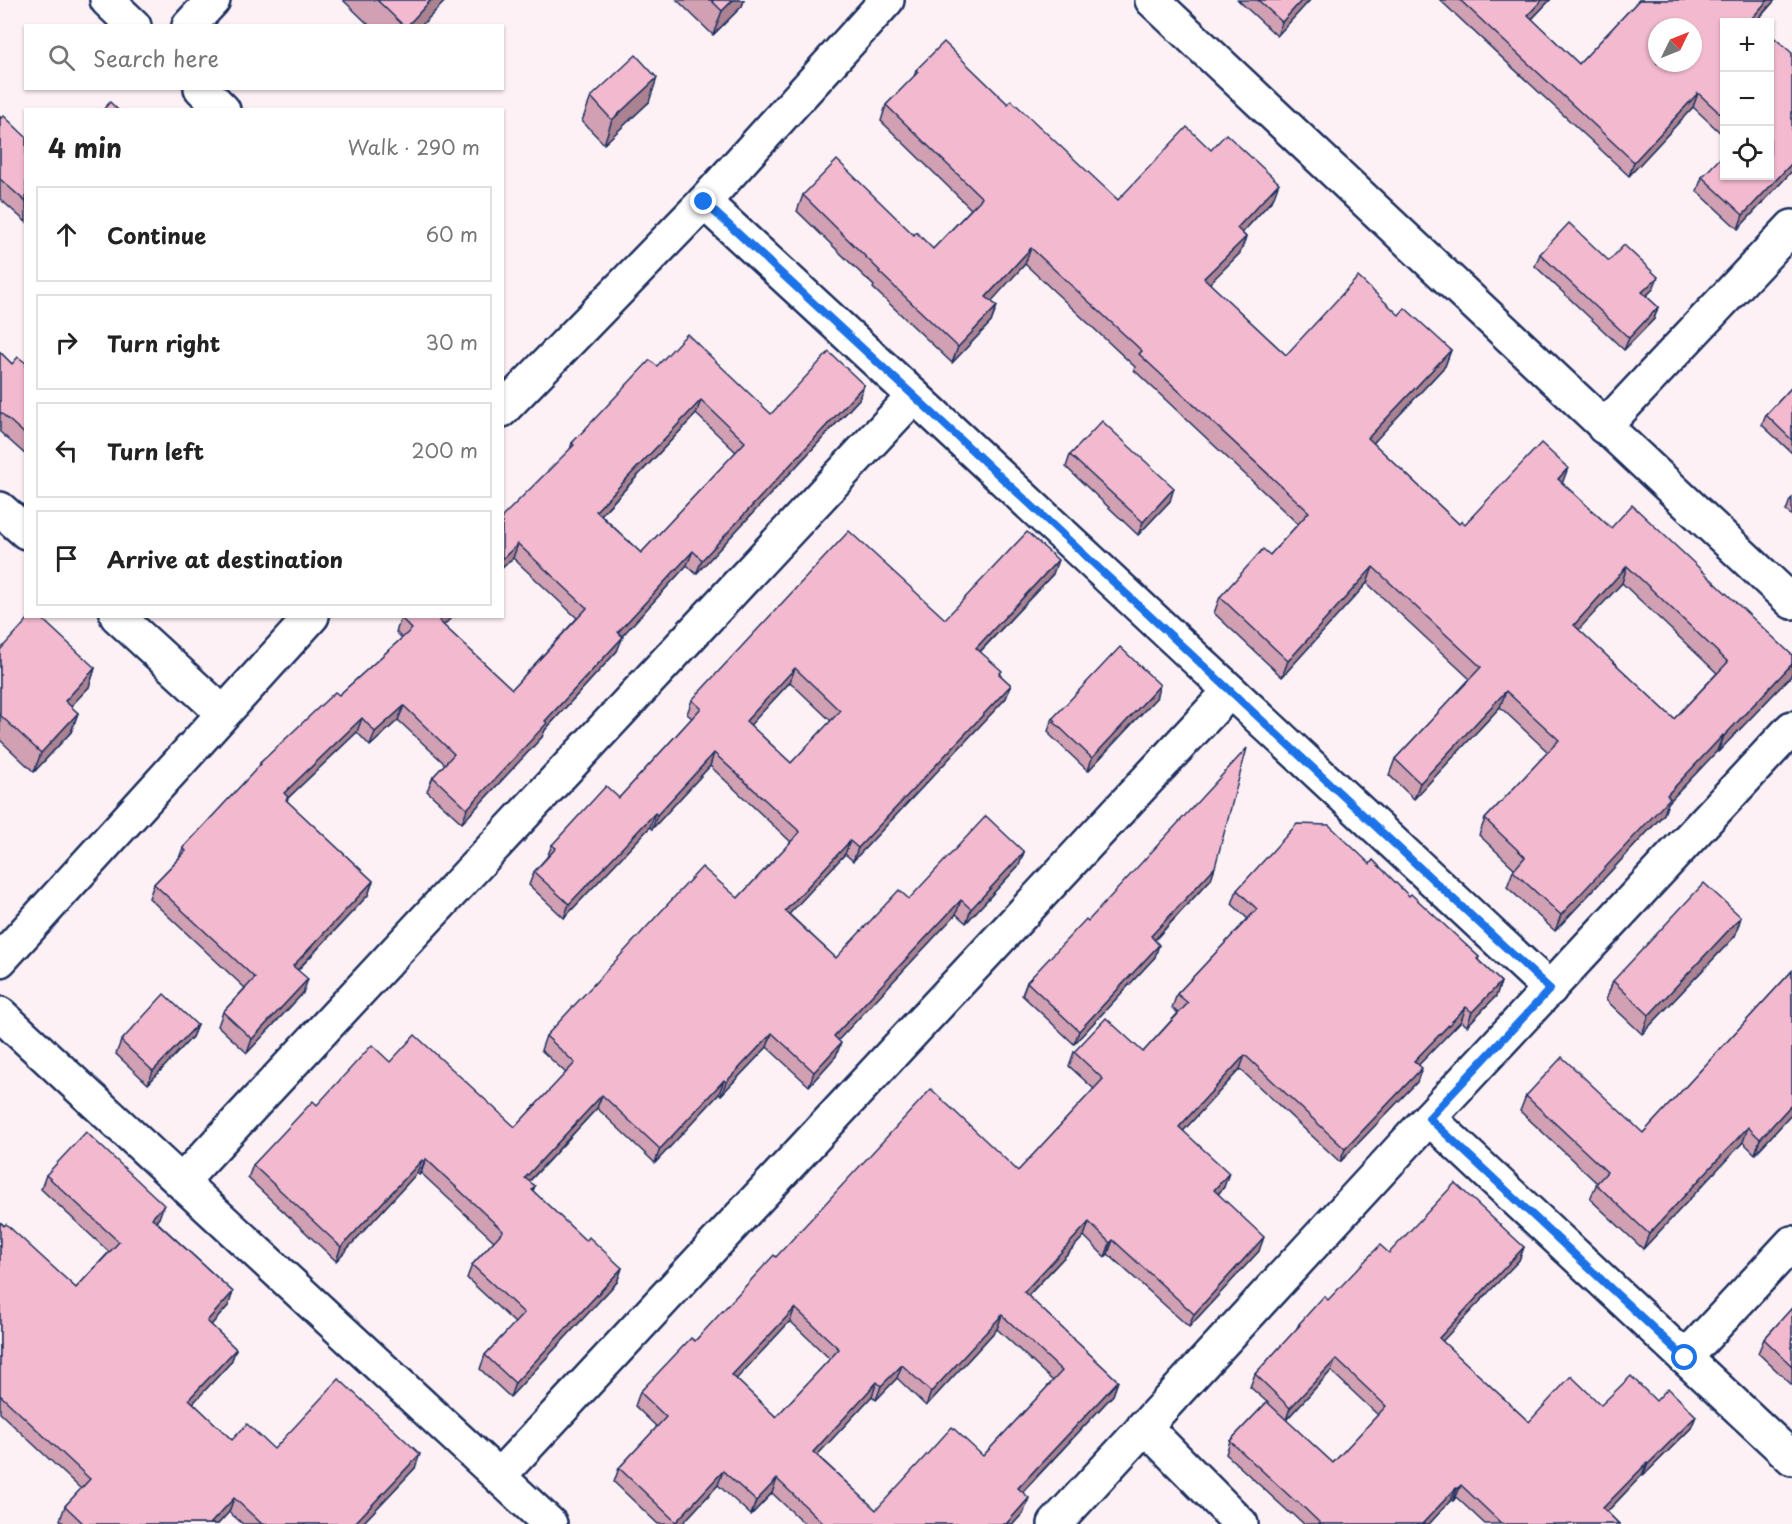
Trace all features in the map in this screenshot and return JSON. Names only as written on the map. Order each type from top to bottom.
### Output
[{"type":"street","points":[[107,0],[132,24]]},
{"type":"street","points":[[191,24],[213,0]]},
{"type":"street","points":[[509,389],[704,202],[887,0]]},
{"type":"street","points":[[1152,0],[1792,602]]},
{"type":"street","points":[[203,90],[221,108]]},
{"type":"street","points":[[704,202],[1550,989]]},
{"type":"street","points":[[1604,427],[1786,243]]},
{"type":"street","points":[[182,1181],[914,396]]},
{"type":"street","points":[[0,509],[24,530]]},
{"type":"street","points":[[119,618],[223,713]]},
{"type":"street","points":[[0,960],[310,618]]},
{"type":"street","points":[[499,1476],[1230,691]]},
{"type":"street","points":[[1055,1524],[1792,728]]},
{"type":"street","points":[[0,1014],[550,1524]]},
{"type":"street","points":[[1429,1118],[1792,1458]]},
{"type":"street","points":[[1685,1358],[1792,1243]]},
{"type":"street","points":[[1144,1426],[1241,1524]]},
{"type":"building","points":[[377,0],[431,0],[409,24],[402,24]]},
{"type":"building","points":[[711,0],[733,0],[722,11]]},
{"type":"building","points":[[1258,0],[1302,0],[1282,22]]},
{"type":"building","points":[[1460,0],[1542,0],[1528,15],[1579,64],[1639,0],[1768,0],[1752,18],[1720,18],[1720,113],[1698,93],[1634,162]]},
{"type":"building","points":[[1774,37],[1792,53],[1792,163],[1743,215],[1702,177],[1720,158],[1720,180],[1774,180]]},
{"type":"building","points":[[944,42],[1008,104],[1011,100],[1118,200],[1187,127],[1211,150],[1226,134],[1279,183],[1237,228],[1246,237],[1204,278],[1286,355],[1358,277],[1399,315],[1405,308],[1451,350],[1368,438],[1459,524],[1462,521],[1465,524],[1541,443],[1568,468],[1558,479],[1611,528],[1632,505],[1792,655],[1792,664],[1667,795],[1670,798],[1561,915],[1513,871],[1525,857],[1485,819],[1559,740],[1506,691],[1420,783],[1395,759],[1481,667],[1373,567],[1288,661],[1220,597],[1263,549],[1270,555],[1309,512],[1139,354],[1142,351],[1031,248],[986,297],[997,306],[958,347],[803,195],[837,160],[914,235],[916,232],[933,249],[982,198],[886,105],[918,72],[916,70]],"holes":[[[1627,566],[1728,662],[1674,719],[1574,625]]]},
{"type":"building","points":[[636,55],[657,78],[612,120],[591,97]]},
{"type":"building","points":[[110,102],[116,108],[105,108]]},
{"type":"building","points":[[4,116],[24,135],[24,200],[0,179],[0,117]]},
{"type":"building","points":[[1569,223],[1609,261],[1624,245],[1658,277],[1642,292],[1658,307],[1629,338],[1540,254]]},
{"type":"building","points":[[687,334],[771,414],[829,352],[864,385],[702,560],[693,551],[618,632],[623,637],[467,809],[433,777],[454,754],[404,706],[375,732],[362,718],[284,793],[288,797],[286,800],[373,881],[293,966],[308,979],[252,1039],[223,1012],[255,978],[154,884],[186,851],[183,848],[260,763],[335,692],[339,695],[412,629],[401,618],[442,618],[439,621],[512,689],[587,608],[518,544],[504,557],[504,515],[574,445],[572,443],[650,360],[657,366]],"holes":[[[701,400],[745,442],[641,553],[596,511]]]},
{"type":"building","points":[[0,352],[12,364],[18,357],[24,362],[24,433],[0,412]]},
{"type":"building","points":[[1792,387],[1792,440],[1766,415]]},
{"type":"building","points":[[1102,421],[1174,488],[1143,522],[1070,455]]},
{"type":"building","points":[[849,531],[945,619],[1027,532],[1058,560],[976,648],[1002,671],[999,674],[1011,685],[858,848],[850,841],[785,911],[836,958],[899,890],[909,899],[986,816],[1024,852],[971,909],[961,900],[834,1036],[841,1043],[814,1072],[772,1033],[726,1082],[724,1080],[660,1149],[602,1095],[525,1178],[535,1186],[532,1190],[586,1241],[589,1237],[622,1268],[515,1383],[485,1355],[524,1313],[472,1265],[503,1231],[426,1159],[424,1162],[422,1160],[341,1247],[253,1165],[313,1101],[317,1105],[372,1045],[390,1062],[415,1035],[515,1127],[575,1063],[546,1036],[702,867],[738,898],[800,832],[714,753],[657,815],[655,813],[569,904],[534,872],[556,848],[552,845],[606,786],[619,798],[701,708],[692,700]],"holes":[[[795,668],[840,711],[791,763],[746,721]]]},
{"type":"building","points":[[29,618],[41,618],[95,668],[65,701],[78,713],[41,753],[0,715],[0,650]]},
{"type":"building","points":[[1120,647],[1160,685],[1092,758],[1054,722],[1056,721],[1053,718]]},
{"type":"building","points":[[1247,748],[1215,867],[1151,936],[1159,945],[1079,1031],[1027,982],[1086,919],[1088,921]]},
{"type":"building","points":[[1297,824],[1329,825],[1370,864],[1373,860],[1409,896],[1411,894],[1479,957],[1477,959],[1501,982],[1472,1012],[1466,1007],[1414,1061],[1422,1068],[1345,1149],[1245,1055],[1179,1127],[1229,1173],[1214,1190],[1264,1237],[1194,1314],[1113,1240],[1110,1243],[1089,1222],[1024,1292],[1118,1381],[1018,1488],[1029,1498],[1006,1524],[824,1524],[777,1479],[756,1501],[723,1471],[676,1522],[619,1468],[666,1417],[640,1392],[691,1338],[695,1341],[774,1255],[776,1257],[931,1089],[1018,1171],[1103,1079],[1074,1052],[1106,1018],[1143,1052],[1188,1003],[1177,994],[1257,909],[1237,890]],"holes":[[[795,1308],[839,1349],[776,1417],[732,1375]],[[1002,1315],[1062,1371],[983,1456],[952,1427],[876,1510],[813,1452],[877,1382],[881,1386],[902,1365],[931,1392]]]},
{"type":"building","points":[[1704,883],[1741,917],[1649,1015],[1613,981]]},
{"type":"building","points":[[1792,971],[1792,1104],[1760,1139],[1748,1127],[1649,1234],[1596,1184],[1607,1172],[1526,1096],[1562,1057],[1643,1133]]},
{"type":"building","points":[[164,994],[197,1025],[153,1071],[121,1041]]},
{"type":"building","points":[[86,1132],[164,1205],[152,1218],[233,1292],[207,1321],[236,1349],[189,1399],[232,1440],[247,1424],[274,1449],[339,1379],[420,1454],[354,1524],[262,1524],[234,1498],[210,1524],[84,1524],[65,1506],[90,1479],[0,1395],[0,1222],[4,1226],[6,1224],[76,1288],[119,1242],[46,1175]]},
{"type":"building","points":[[1455,1183],[1524,1247],[1439,1338],[1529,1422],[1571,1376],[1601,1405],[1631,1376],[1656,1401],[1668,1388],[1696,1416],[1603,1508],[1619,1524],[1502,1524],[1461,1485],[1422,1524],[1321,1524],[1230,1441],[1267,1402],[1333,1463],[1386,1406],[1336,1359],[1290,1408],[1255,1374],[1324,1296],[1328,1300],[1380,1245],[1389,1253]]},
{"type":"building","points":[[1792,1308],[1792,1366],[1764,1339]]},
{"type":"route","points":[[704,202],[1550,989],[1429,1118],[1685,1358]]}]
